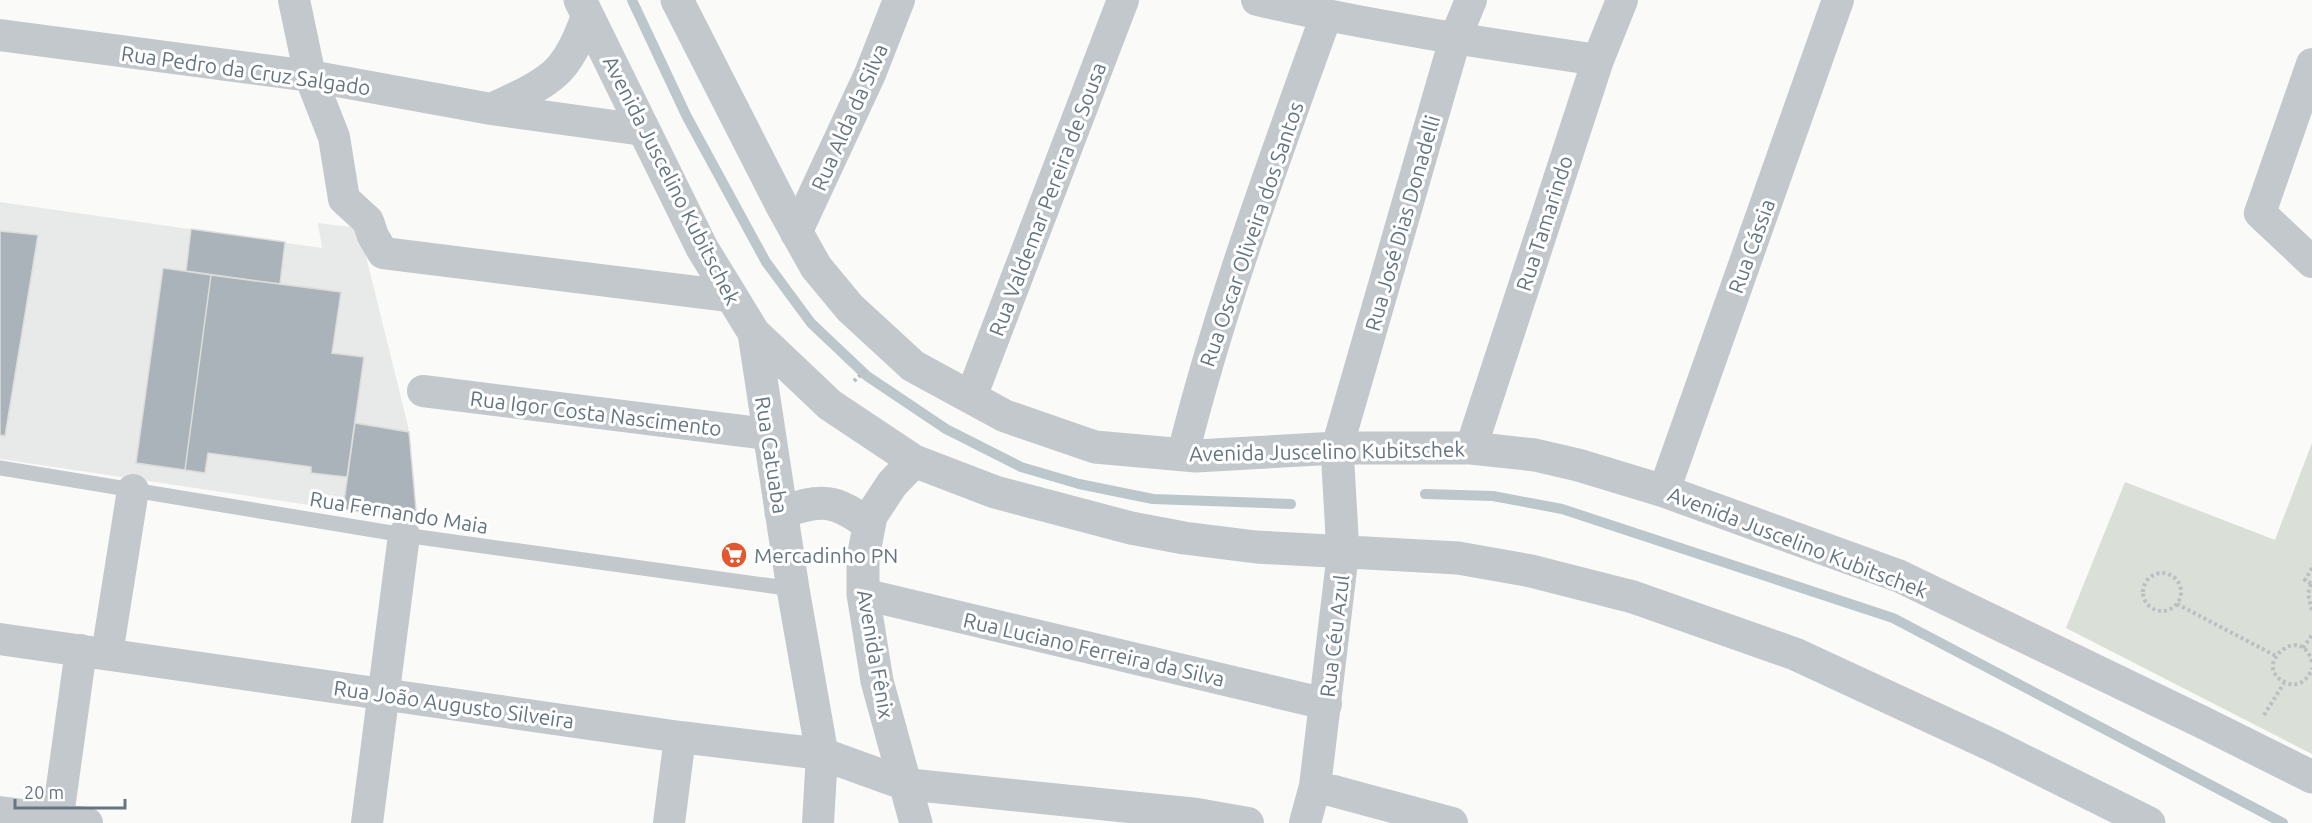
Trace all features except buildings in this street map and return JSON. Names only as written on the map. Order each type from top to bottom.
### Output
[{"type":"street","points":[[294,0],[310,76],[334,137],[344,199],[368,221],[373,236],[383,253],[729,296]]},
{"type":"street","name":"Avenida Juscelino Kubitschek","points":[[677,0],[796,233],[816,267],[850,308],[913,366],[1005,416],[1095,447],[1196,456],[1337,448],[1471,448],[1535,455],[1578,465],[1664,491],[1899,576],[2312,777]]},
{"type":"street","name":"Rua Alda da Silva","points":[[796,233],[870,74],[899,0]]},
{"type":"street","name":"Rua Valdemar Pereira de Sousa","points":[[970,397],[1123,0]]},
{"type":"street","points":[[1257,0],[1326,16],[1455,39],[1598,60]]},
{"type":"street","name":"Rua José Dias Donadelli","points":[[1337,448],[1455,39],[1471,0]]},
{"type":"street","name":"Rua Tamarindo","points":[[1471,448],[1598,60],[1622,0]]},
{"type":"street","name":"Rua Cássia","points":[[1664,491],[1838,0]]},
{"type":"street","points":[[491,109],[523,94],[554,75],[577,44],[583,8]]},
{"type":"street","name":"Avenida Juscelino Kubitschek","points":[[583,8],[702,248],[729,296],[754,333],[830,405],[914,462],[995,492],[1131,528],[1184,538],[1256,547],[1458,558],[1531,571],[1633,597],[1795,654],[1996,747],[2149,823]]},
{"type":"street","name":"Rua Oscar Oliveira dos Santos","points":[[1183,454],[1202,377],[1219,323],[1254,217],[1326,16]]},
{"type":"street","name":"Rua Pedro da Cruz Salgado","points":[[0,35],[310,76],[491,109],[643,130]]},
{"type":"street","points":[[2312,64],[2260,213],[2312,262]]},
{"type":"street","name":"Rua Catuaba","points":[[754,333],[793,589],[822,754]]},
{"type":"street","name":"Rua Igor Costa Nascimento","points":[[423,391],[768,434]]},
{"type":"street","name":"Rua Céu Azul","points":[[1305,823],[1315,786],[1343,553],[1337,448]]},
{"type":"street","name":"Avenida Fênix","points":[[914,462],[892,484],[871,516],[863,558],[863,594],[878,681],[916,823]]},
{"type":"street","points":[[0,812],[67,822],[94,652],[133,490]]},
{"type":"street","points":[[781,513],[803,504],[827,503],[850,510],[869,525]]},
{"type":"street","points":[[367,823],[404,535]]},
{"type":"street","name":"Rua Luciano Ferreira da Silva","points":[[863,594],[1326,704]]},
{"type":"street","name":"Rua João Augusto Silveira","points":[[0,639],[680,737],[822,754],[905,784]]},
{"type":"street","points":[[669,823],[680,737]]},
{"type":"street","points":[[818,823],[822,754]]},
{"type":"street","points":[[905,784],[1197,814],[1248,823]]},
{"type":"street","points":[[1315,786],[1452,823]]},
{"type":"lane","name":"Rua Fernando Maia","points":[[0,468],[404,535],[793,589]]},
{"type":"path","points":[[2312,568],[2305,580],[2311,584],[2308,594],[2312,611]]},
{"type":"path","points":[[2160,572],[2172,575],[2180,585],[2181,592],[2177,604],[2166,611],[2153,610],[2144,601],[2144,583],[2160,572]]},
{"type":"path","points":[[2177,604],[2276,656]]},
{"type":"path","points":[[2303,648],[2312,634]]},
{"type":"path","points":[[2312,662],[2308,652],[2303,648],[2291,646],[2276,656],[2274,662],[2275,674],[2284,683],[2298,684],[2310,678],[2312,668]]},
{"type":"shaded area","points":[[0,202],[322,248],[318,223],[359,228],[408,426],[417,521],[0,459]]},
{"type":"shaded area","points":[[2312,443],[2312,754],[2066,628],[2125,482],[2275,540]]},
{"type":"waterway","points":[[632,0],[687,117],[766,262],[811,323],[867,376],[946,429],[1021,467],[1079,484],[1153,499],[1291,504]]},
{"type":"waterway","points":[[1425,494],[1493,496],[1562,509],[1893,618],[2283,823]]},
{"type":"place","name":"Mercadinho PN","points":[[734,555]]}]
